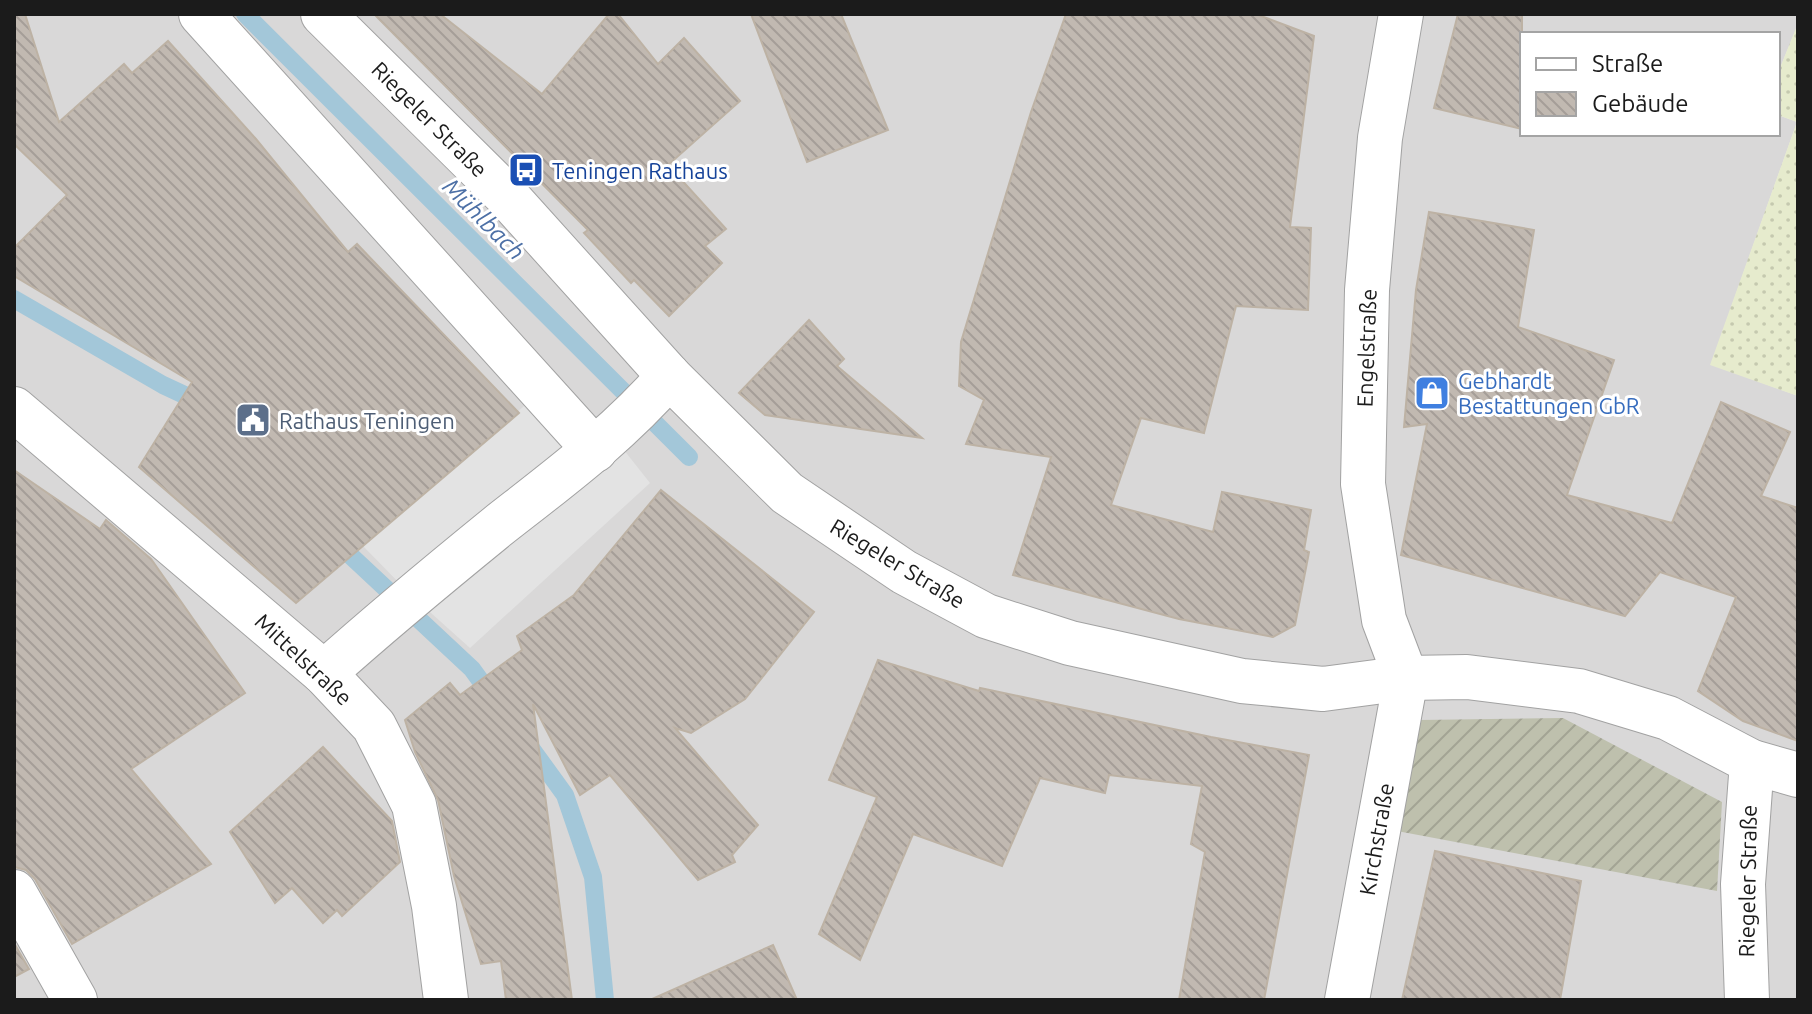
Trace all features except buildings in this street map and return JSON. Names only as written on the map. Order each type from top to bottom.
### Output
[{"type":"street","points":[[201,14],[595,450]]},
{"type":"street","name":"Riegeler Straße","points":[[323,14],[505,194],[650,397],[904,572],[986,616],[1070,643],[1242,681],[1323,689],[1406,678],[1467,677],[1579,691],[1668,718],[1752,762],[1798,775]]},
{"type":"street","name":"Engelstraße","points":[[1401,14],[1380,138],[1367,290],[1363,484],[1384,620],[1406,678]]},
{"type":"street","points":[[324,673],[401,604],[595,450],[650,397]]},
{"type":"street","name":"Mittelstraße","points":[[14,409],[324,673],[374,726],[414,805],[434,906],[446,1000]]},
{"type":"street","name":"Kirchstraße","points":[[1347,1000],[1406,678]]},
{"type":"street","name":"Riegeler Straße","points":[[1747,1000],[1743,884],[1752,762]]},
{"type":"street","points":[[14,892],[75,1000]]},
{"type":"shaded area","points":[[14,14],[1798,16],[1798,24],[1780,68],[1780,32],[1520,32],[1520,136],[1780,136],[1780,116],[1797,122],[1711,364],[1798,396],[1798,1000],[14,1000]]},
{"type":"shaded area","points":[[1798,23],[1798,396],[1710,365],[1797,122],[1780,116],[1780,68]]},
{"type":"shaded area","points":[[558,377],[612,435],[650,483],[470,648],[362,545]]},
{"type":"shaded area","points":[[1563,718],[1722,802],[1717,891],[1397,831],[1419,720]]},
{"type":"waterway","name":"Mühlbach","points":[[245,14],[689,457]]},
{"type":"waterway","points":[[14,299],[163,385],[193,399]]},
{"type":"waterway","points":[[351,556],[472,669],[493,698]]},
{"type":"waterway","points":[[528,744],[565,795],[593,877],[605,1000]]},
{"type":"place","name":"Teningen Rathaus","points":[[526,170]]},
{"type":"place","name":"Gebhardt Bestattungen GbR","points":[[1432,393]]},
{"type":"place","name":"Rathaus Teningen","points":[[253,420]]}]
